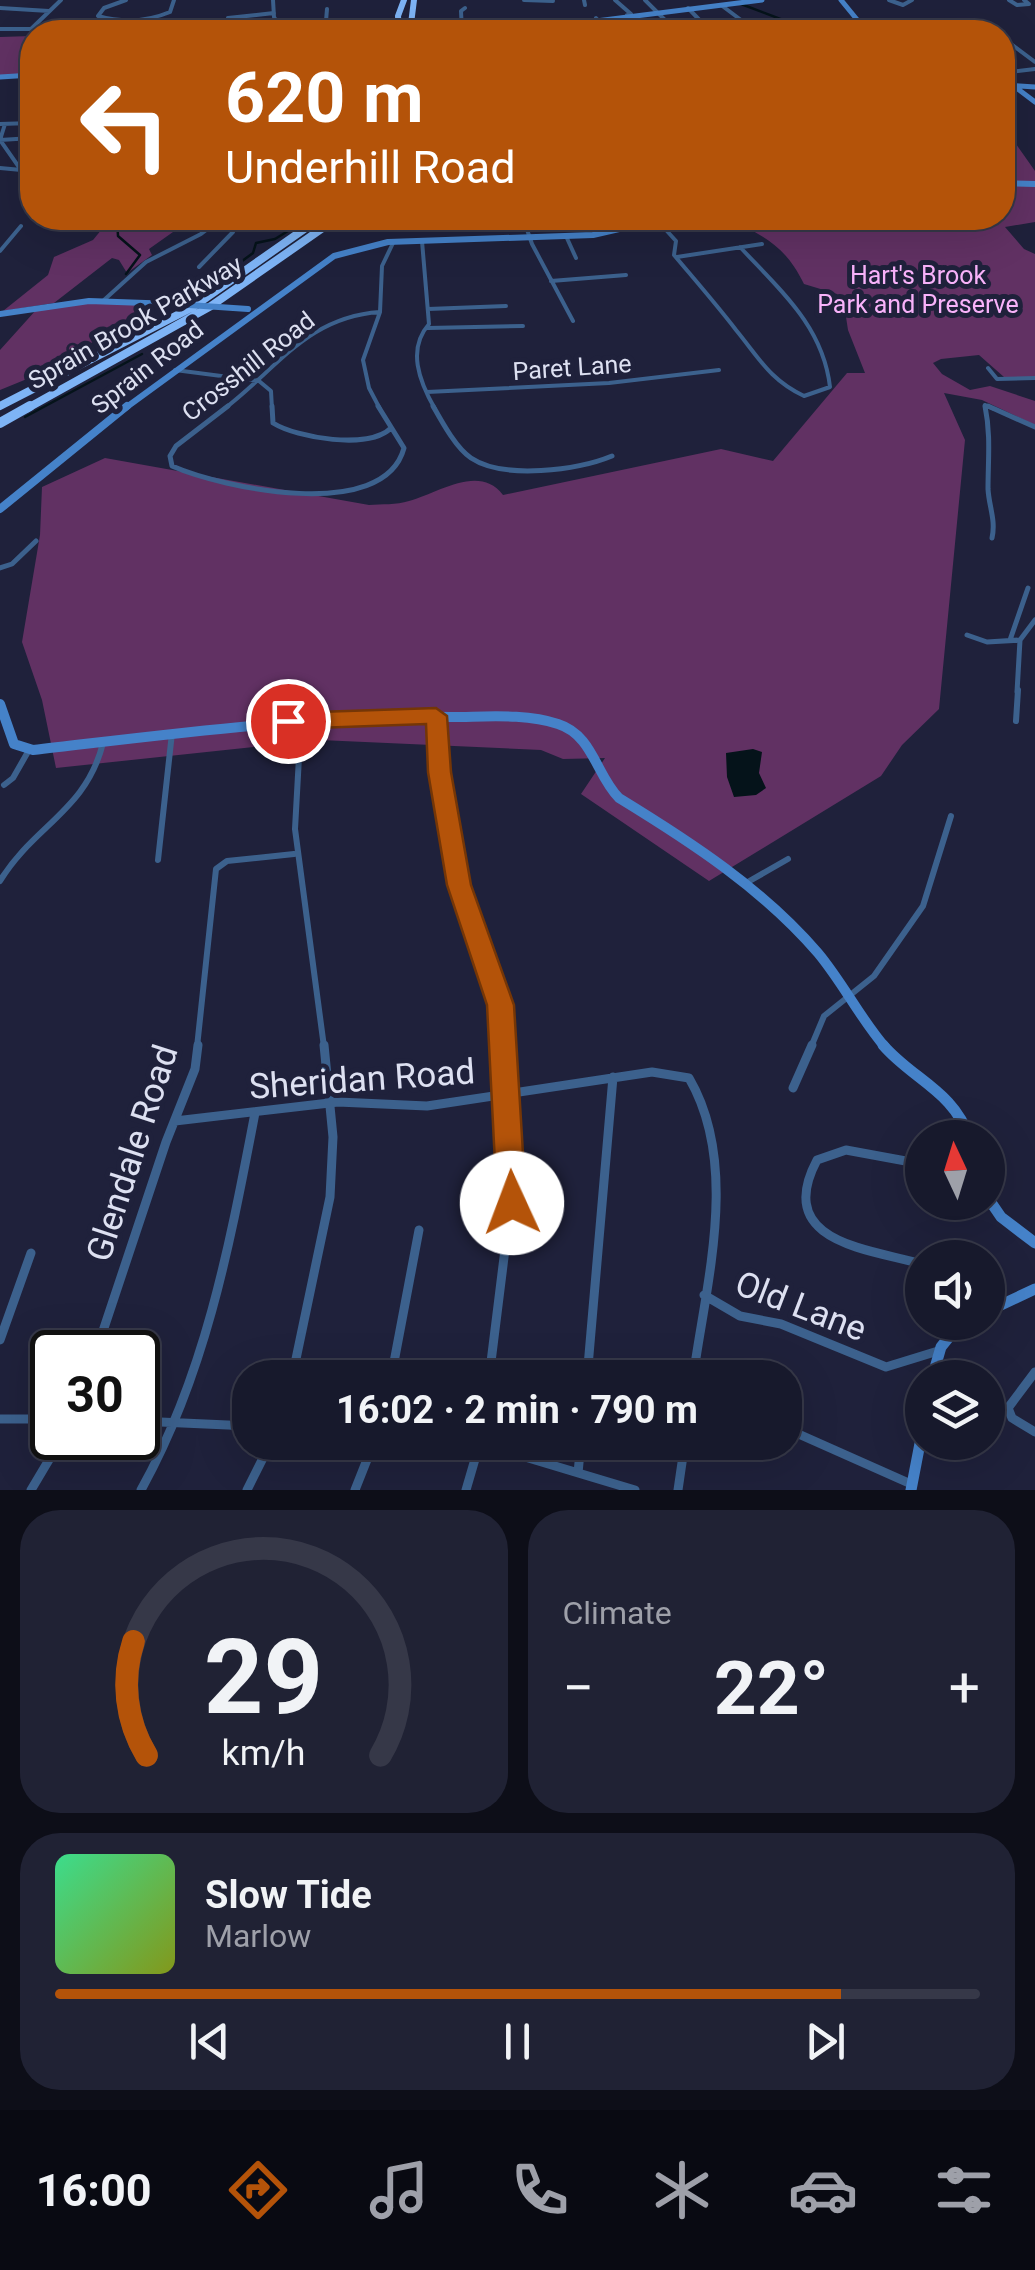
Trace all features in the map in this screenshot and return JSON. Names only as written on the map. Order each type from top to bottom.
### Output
[{"type":"highway","name":"Sprain Brook Parkway","points":[[0,406],[193,307],[303,230]]},
{"type":"highway","name":"Sprain Brook Parkway","points":[[0,423],[200,313],[320,230]]},
{"type":"street","points":[[40,20],[61,0]]},
{"type":"street","points":[[126,0],[104,8],[98,16],[108,20],[144,19],[170,12],[174,0]]},
{"type":"street","points":[[273,0],[277,20]]},
{"type":"street","points":[[524,0],[553,1]]},
{"type":"street","points":[[615,0],[633,20]]},
{"type":"street","points":[[646,0],[665,20]]},
{"type":"street","points":[[710,0],[740,20]]},
{"type":"street","points":[[583,20],[762,0]]},
{"type":"street","points":[[841,0],[857,20]]},
{"type":"street","points":[[889,0],[906,4],[912,0]]},
{"type":"street","points":[[1010,0],[1017,5],[1029,4],[1024,0]]},
{"type":"street","points":[[0,8],[50,10]]},
{"type":"street","points":[[461,20],[464,8]]},
{"type":"street","points":[[688,8],[700,20]]},
{"type":"street","points":[[326,20],[327,10]]},
{"type":"street","points":[[229,20],[274,12]]},
{"type":"street","points":[[1015,87],[1035,102]]},
{"type":"street","points":[[2,124],[0,140],[20,170]]},
{"type":"street","points":[[0,168],[20,170]]},
{"type":"street","points":[[0,251],[20,227]]},
{"type":"street","points":[[104,300],[146,262],[206,230]]},
{"type":"street","points":[[199,267],[233,230]]},
{"type":"street","points":[[529,230],[573,321]]},
{"type":"street","points":[[378,243],[566,236],[611,230]]},
{"type":"street","points":[[666,230],[676,240],[675,257],[762,368],[780,385],[804,396],[830,386],[824,348],[816,329],[740,247]]},
{"type":"street","points":[[566,236],[576,258]]},
{"type":"street","points":[[422,240],[428,328]]},
{"type":"street","points":[[394,242],[380,272],[380,312],[365,347],[365,369],[379,413],[397,435]]},
{"type":"street","name":"Sprain Road","points":[[0,509],[252,309],[320,262],[378,243]]},
{"type":"street","points":[[675,257],[762,244]]},
{"type":"street","points":[[551,280],[626,275]]},
{"type":"street","points":[[0,314],[104,300],[252,309]]},
{"type":"street","points":[[428,309],[506,306]]},
{"type":"street","name":"Crosshill Road","points":[[380,312],[350,314],[320,327],[274,364],[259,382],[176,446],[170,462],[176,469],[197,475],[304,492],[344,494],[387,472],[404,457],[397,435]]},
{"type":"street","points":[[523,326],[428,328],[416,338],[418,367],[426,392],[462,448],[477,461],[554,469],[612,456]]},
{"type":"street","points":[[988,368],[996,379],[1035,378]]},
{"type":"street","points":[[173,370],[259,382],[271,391],[273,423],[286,431],[341,438],[397,435]]},
{"type":"street","name":"Paret Lane","points":[[426,392],[576,386],[719,370]]},
{"type":"street","points":[[992,538],[995,524],[988,493],[992,434],[985,404],[1035,427]]},
{"type":"street","points":[[385,434],[391,428]]},
{"type":"street","points":[[0,568],[12,564],[36,540]]},
{"type":"street","points":[[1010,640],[1028,588]]},
{"type":"street","points":[[1016,720],[1020,640],[1035,620]]},
{"type":"street","points":[[967,635],[987,642],[1020,640]]},
{"type":"street","points":[[0,704],[14,744],[30,749],[301,720],[436,716],[526,718],[560,724],[585,741],[610,789],[620,798],[714,857],[818,952],[892,1055],[956,1104],[962,1120]]},
{"type":"street","points":[[436,716],[440,772],[459,885],[500,1005],[512,1193],[491,1360]]},
{"type":"street","points":[[296,1360],[330,1198],[330,1102],[294,854],[293,807],[301,720]]},
{"type":"street","points":[[158,860],[172,733]]},
{"type":"street","points":[[0,879],[30,837],[86,792],[96,776],[103,742]]},
{"type":"street","points":[[4,785],[13,778],[30,749]]},
{"type":"street","points":[[794,1088],[824,1016],[874,976],[923,906],[950,816]]},
{"type":"street","name":"Glendale Road","points":[[103,1330],[194,1069],[216,869],[227,861],[294,854]]},
{"type":"street","points":[[745,884],[788,858]]},
{"type":"street","name":"Sheridan Road","points":[[174,1121],[330,1102],[427,1106],[613,1076],[674,1074],[689,1078],[700,1091],[712,1136],[716,1176],[695,1360]]},
{"type":"street","points":[[589,1360],[613,1076]]},
{"type":"street","points":[[141,1490],[177,1422],[223,1262],[254,1113]]},
{"type":"street","points":[[905,1161],[837,1151],[817,1160],[806,1191],[816,1225],[828,1238],[838,1244],[905,1260]]},
{"type":"street","points":[[1005,1220],[1035,1243]]},
{"type":"street","points":[[395,1360],[419,1230]]},
{"type":"street","points":[[0,1340],[32,1253]]},
{"type":"street","points":[[1005,1303],[1035,1289]]},
{"type":"street","name":"Old Lane","points":[[703,1294],[740,1316],[781,1324],[886,1367],[939,1351]]},
{"type":"street","points":[[937,1360],[945,1340]]},
{"type":"street","points":[[1035,1372],[1008,1408],[1012,1418],[1035,1432]]},
{"type":"street","points":[[0,1419],[30,1419]]},
{"type":"street","points":[[160,1422],[232,1425]]},
{"type":"street","points":[[802,1436],[912,1487],[917,1460]]},
{"type":"street","points":[[31,1490],[49,1460]]},
{"type":"street","points":[[247,1490],[262,1460]]},
{"type":"street","points":[[355,1490],[367,1460]]},
{"type":"street","points":[[466,1490],[475,1460]]},
{"type":"street","points":[[537,1460],[634,1490]]},
{"type":"street","points":[[578,1473],[579,1460]]},
{"type":"street","points":[[678,1490],[682,1460]]},
{"type":"green space","points":[[20,36],[20,75],[0,76],[0,37]]},
{"type":"green space","points":[[1015,143],[1035,171],[1035,182],[1015,182]]},
{"type":"green space","points":[[1015,184],[1035,185],[1035,222],[1015,225]]},
{"type":"green space","points":[[101,230],[173,232],[149,249],[152,255],[127,273],[119,260],[112,258],[54,303],[3,311],[48,275],[54,257],[93,240]]},
{"type":"green space","name":"Hart's Brook Park and Preserve","points":[[751,230],[1008,230],[1024,249],[1035,254],[1035,377],[1004,377],[979,355],[933,363],[942,374],[970,390],[990,386],[1035,401],[1035,425],[982,400],[944,393],[965,440],[939,709],[902,745],[881,776],[709,881],[581,794],[605,758],[563,759],[541,750],[320,740],[56,768],[42,700],[22,642],[40,535],[42,487],[105,458],[369,505],[404,502],[470,481],[482,481],[503,495],[721,449],[773,461],[847,373],[865,373],[848,330],[844,304],[839,304],[837,294],[804,284],[789,260]]},
{"type":"green space","points":[[85,302],[138,303],[137,315],[44,372],[0,390],[0,350],[36,310]]},
{"type":"shaded area","points":[[753,749],[762,752],[759,773],[766,788],[756,795],[734,797],[727,777],[726,753]]},
{"type":"waterway","points":[[741,4],[783,20]]},
{"type":"waterway","points":[[118,230],[118,236],[140,255],[126,274]]},
{"type":"waterway","points":[[192,298],[253,253],[256,243],[275,239],[290,230]]},
{"type":"waterway","points":[[169,295],[196,295]]},
{"type":"waterway","points":[[25,417],[142,354]]},
{"type":"route","points":[[288,721],[436,716],[445,810],[459,885],[500,1005],[512,1203]]}]
